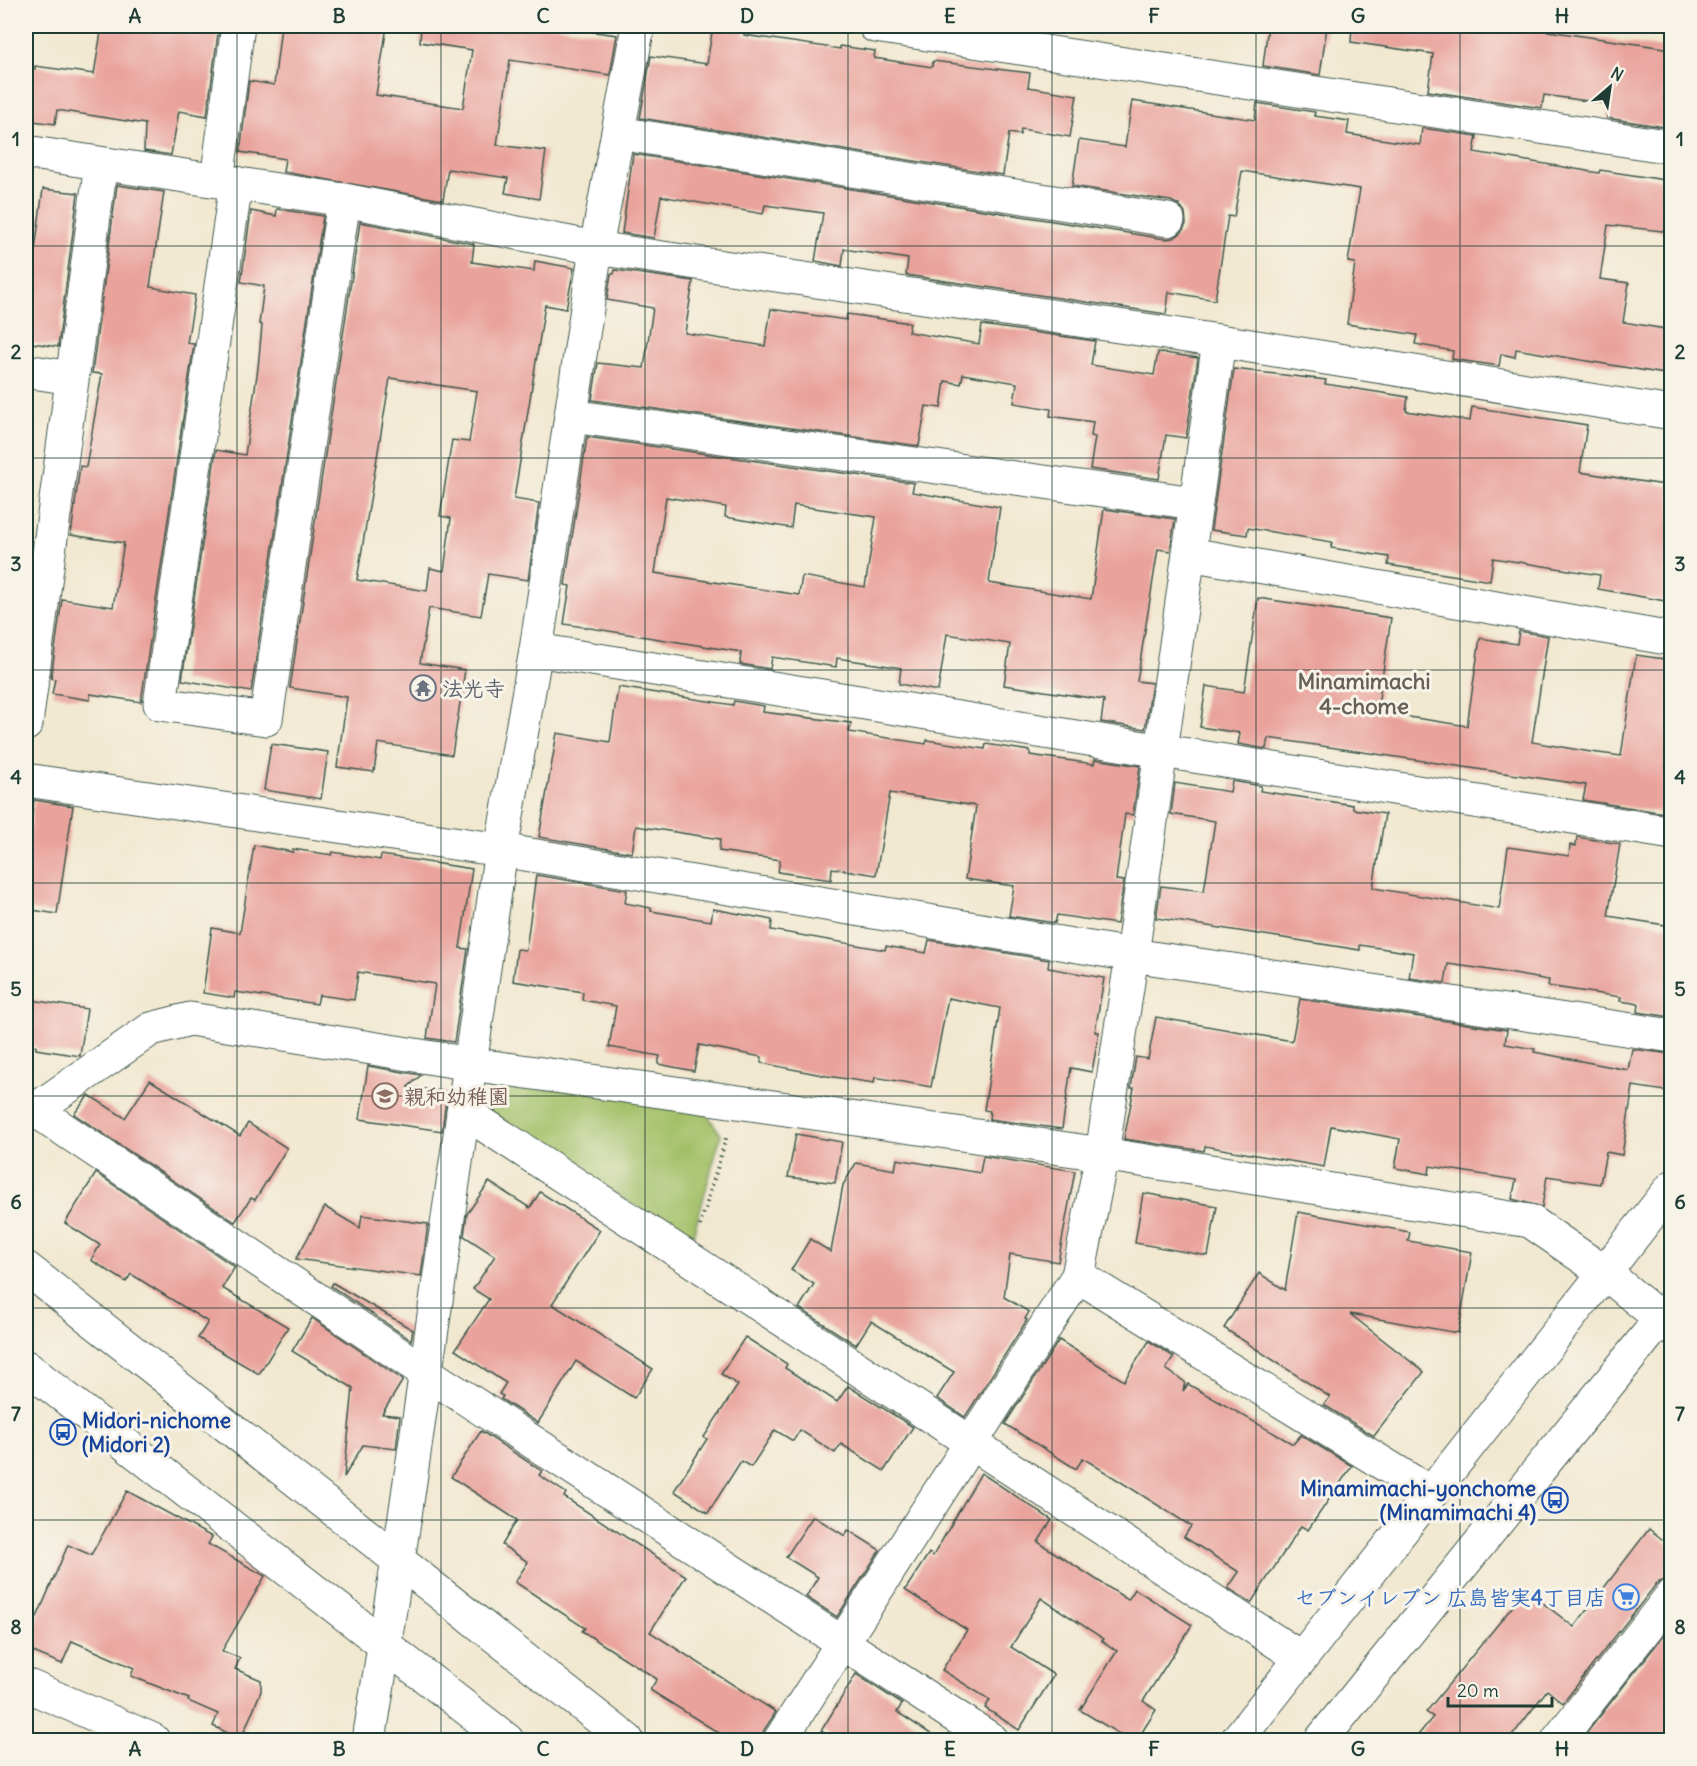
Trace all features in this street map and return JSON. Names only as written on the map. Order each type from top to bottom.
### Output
[{"type":"street","points":[[238,26],[226,182],[160,704],[266,719],[344,200]]},
{"type":"street","points":[[369,1740],[382,1643],[398,1560],[501,850],[536,650],[596,248],[638,26]]},
{"type":"street","points":[[874,26],[1671,147]]},
{"type":"street","points":[[618,133],[1168,220]]},
{"type":"street","points":[[26,152],[344,200],[596,248],[1219,341],[1671,413]]},
{"type":"street","points":[[26,724],[100,164]]},
{"type":"street","points":[[780,1740],[1078,1276],[1102,1154],[1162,750],[1219,341]]},
{"type":"street","points":[[26,371],[72,378]]},
{"type":"street","points":[[571,416],[1195,503]]},
{"type":"street","points":[[1189,554],[1671,639]]},
{"type":"street","points":[[536,650],[1671,833]]},
{"type":"street","points":[[26,780],[501,850],[1132,955],[1671,1036]]},
{"type":"street","points":[[992,1740],[425,1372],[29,1110],[151,1029],[190,1019],[471,1064],[1102,1154],[1530,1221],[1668,1317],[1324,1740]]},
{"type":"street","points":[[464,1111],[1301,1658]]},
{"type":"street","points":[[1236,1740],[1671,1187]]},
{"type":"street","points":[[26,1268],[627,1740]]},
{"type":"street","points":[[1078,1276],[1431,1492]]},
{"type":"street","points":[[26,1367],[507,1740]]},
{"type":"street","points":[[1558,1740],[1671,1595]]},
{"type":"street","points":[[26,1685],[153,1740]]},
{"type":"path","points":[[691,1258],[737,1102]]},
{"type":"green space","points":[[499,1080],[703,1108],[721,1135],[691,1243],[488,1110],[490,1086]]},
{"type":"building","points":[[102,26],[219,26],[207,116],[179,111],[171,155],[144,151],[145,124],[57,110],[55,124],[26,120],[26,68],[35,69],[35,66],[94,74]]},
{"type":"building","points":[[281,26],[387,26],[376,95],[463,108],[472,50],[420,42],[421,26],[551,26],[617,35],[610,75],[510,60],[497,145],[546,151],[539,199],[505,193],[508,178],[448,169],[443,200],[283,172],[285,159],[240,152],[249,81],[274,85]]},
{"type":"building","points":[[713,26],[745,26],[744,35],[840,49],[840,46],[875,51],[874,58],[932,67],[933,61],[1030,73],[1028,87],[1077,95],[1070,137],[1021,129],[1020,135],[1009,133],[1003,175],[640,118],[651,56],[707,64]]},
{"type":"building","points":[[1268,26],[1327,26],[1320,75],[1263,66]]},
{"type":"building","points":[[1352,26],[1513,26],[1671,49],[1664,99],[1671,100],[1671,128],[1607,118],[1609,104],[1544,95],[1542,108],[1428,91],[1433,54],[1351,42]]},
{"type":"building","points":[[1132,101],[1255,120],[1257,103],[1315,112],[1314,116],[1349,121],[1347,134],[1420,145],[1422,128],[1477,136],[1474,152],[1599,173],[1600,170],[1671,181],[1671,232],[1608,225],[1600,279],[1629,283],[1623,322],[1671,330],[1671,375],[1516,349],[1515,357],[1501,354],[1499,366],[1452,359],[1453,351],[1415,344],[1417,335],[1347,324],[1355,263],[1348,262],[1360,189],[1242,171],[1234,217],[1228,216],[1215,300],[1169,292],[1166,314],[906,275],[908,259],[844,249],[842,266],[815,261],[823,213],[765,205],[763,214],[661,196],[654,238],[622,233],[633,154],[1165,239],[1174,238],[1182,232],[1186,224],[1185,213],[1179,205],[1171,201],[1072,186],[1079,140],[1125,147]]},
{"type":"building","points":[[117,185],[164,192],[150,287],[195,295],[187,343],[194,344],[141,702],[90,694],[90,700],[52,694],[55,679],[51,678],[62,599],[113,607],[124,543],[71,535],[80,466],[86,467],[102,374],[92,373]]},
{"type":"building","points":[[43,189],[78,193],[58,347],[26,342],[26,319]]},
{"type":"building","points":[[277,209],[323,216],[251,692],[182,680],[216,450],[245,455],[258,368],[262,325],[259,324],[264,286],[241,282],[251,211],[276,216]]},
{"type":"building","points":[[360,222],[474,244],[472,262],[534,271],[535,261],[574,268],[566,309],[545,305],[514,499],[539,503],[528,580],[488,574],[481,616],[429,608],[420,663],[465,670],[452,755],[378,743],[374,772],[337,767],[347,697],[290,688]],"holes":[[[390,378],[477,391],[469,442],[452,440],[440,516],[451,518],[444,571],[430,568],[427,591],[357,580]]]},
{"type":"building","points":[[615,270],[693,281],[685,333],[765,346],[771,309],[846,320],[847,314],[910,323],[908,332],[979,344],[982,325],[1095,341],[1091,365],[1154,375],[1158,352],[1198,358],[1186,438],[1166,435],[1159,479],[1090,469],[1095,437],[1091,436],[1093,422],[1050,416],[1051,409],[1014,403],[1017,383],[963,374],[961,384],[945,381],[941,408],[926,406],[919,446],[592,400],[598,363],[644,368],[653,308],[607,300],[611,274],[614,274]]},
{"type":"building","points":[[1234,369],[1326,380],[1325,384],[1408,397],[1406,411],[1470,421],[1472,407],[1587,425],[1580,472],[1671,486],[1671,602],[1598,589],[1600,575],[1493,558],[1490,581],[1388,565],[1389,557],[1331,548],[1332,542],[1248,528],[1247,535],[1211,530]]},
{"type":"building","points":[[587,437],[914,483],[912,492],[1000,507],[989,583],[1091,599],[1104,509],[1175,519],[1170,551],[1158,549],[1137,681],[1152,683],[1145,729],[1101,722],[1104,700],[1004,685],[1010,644],[947,634],[938,691],[899,684],[901,668],[837,658],[836,667],[772,657],[770,669],[740,664],[741,652],[564,624],[570,586],[565,585]],"holes":[[[666,497],[726,507],[725,517],[791,528],[794,505],[876,517],[865,587],[802,576],[799,595],[655,573]]]},
{"type":"building","points":[[1258,598],[1391,618],[1377,712],[1467,726],[1480,638],[1517,644],[1519,631],[1548,636],[1532,742],[1591,752],[1621,756],[1636,655],[1671,660],[1671,733],[1666,767],[1671,768],[1671,814],[1583,800],[1586,785],[1268,738],[1266,749],[1238,744],[1240,733],[1200,727],[1206,686],[1244,692]]},
{"type":"building","points":[[618,687],[733,705],[734,701],[764,706],[763,712],[851,723],[849,732],[926,744],[927,740],[985,749],[986,744],[1030,751],[1030,755],[1094,764],[1095,759],[1140,766],[1133,815],[1125,814],[1116,880],[1124,881],[1117,924],[1057,915],[1055,923],[1009,916],[1014,886],[965,879],[976,806],[890,793],[876,875],[832,868],[831,880],[778,872],[780,860],[719,851],[720,839],[636,826],[632,853],[539,837],[557,733],[610,742]]},
{"type":"building","points":[[271,744],[328,752],[321,799],[264,790]]},
{"type":"building","points":[[1232,781],[1261,786],[1260,791],[1353,805],[1353,809],[1385,814],[1373,888],[1499,909],[1508,847],[1569,856],[1570,845],[1576,846],[1577,837],[1620,844],[1608,916],[1671,926],[1671,1017],[1638,1012],[1639,1004],[1620,1001],[1621,997],[1548,986],[1549,980],[1477,968],[1448,964],[1445,983],[1409,978],[1413,953],[1360,945],[1360,950],[1156,918],[1161,886],[1204,891],[1215,821],[1171,814],[1175,783],[1230,792]]},
{"type":"building","points":[[34,800],[73,806],[57,914],[26,909],[26,854]]},
{"type":"building","points":[[254,845],[293,852],[293,849],[332,855],[333,852],[380,860],[381,855],[472,869],[460,948],[468,949],[454,1042],[427,1038],[435,984],[358,972],[354,1000],[319,995],[317,1004],[235,992],[234,998],[203,993],[212,928],[240,933]]},
{"type":"building","points":[[536,875],[627,890],[625,903],[651,908],[651,911],[711,921],[713,909],[772,920],[771,930],[885,950],[886,946],[926,953],[929,940],[1049,960],[1048,968],[1104,978],[1095,1032],[1099,1032],[1092,1072],[1071,1068],[1062,1129],[989,1119],[990,1111],[984,1110],[1000,1008],[948,998],[931,1087],[875,1077],[874,1083],[827,1076],[761,1063],[762,1057],[699,1045],[694,1071],[658,1064],[660,1056],[609,1047],[616,1006],[582,1000],[583,992],[513,981],[517,949],[526,950]]},
{"type":"building","points":[[26,999],[87,1009],[80,1056],[36,1049],[36,1046],[26,1044]]},
{"type":"building","points":[[1300,999],[1507,1030],[1505,1044],[1535,1049],[1534,1052],[1628,1070],[1632,1049],[1671,1054],[1665,1091],[1633,1086],[1622,1155],[1606,1152],[1600,1184],[1547,1176],[1542,1207],[1512,1199],[1516,1180],[1430,1166],[1429,1174],[1395,1168],[1400,1139],[1331,1126],[1324,1167],[1205,1146],[1204,1151],[1124,1139],[1134,1088],[1131,1088],[1136,1057],[1148,1059],[1156,1017],[1292,1041]]},
{"type":"building","points":[[368,1066],[421,1075],[408,1087],[447,1092],[442,1131],[360,1119]]},
{"type":"building","points":[[150,1080],[240,1136],[248,1123],[287,1148],[255,1200],[251,1198],[235,1222],[74,1114],[89,1095],[125,1118]]},
{"type":"building","points":[[796,1134],[842,1142],[835,1183],[788,1177]]},
{"type":"building","points":[[983,1156],[1075,1171],[1058,1262],[1010,1254],[1004,1297],[1029,1312],[1025,1319],[1027,1320],[965,1417],[937,1398],[954,1372],[871,1321],[856,1345],[799,1308],[814,1284],[791,1270],[810,1239],[831,1252],[843,1185],[856,1163],[895,1170],[897,1159],[980,1173]]},
{"type":"building","points":[[96,1173],[235,1267],[222,1288],[288,1327],[259,1374],[198,1338],[208,1322],[131,1274],[126,1282],[91,1260],[100,1245],[65,1223]]},
{"type":"building","points":[[489,1182],[530,1208],[540,1192],[600,1230],[552,1304],[653,1369],[634,1398],[576,1361],[538,1423],[501,1399],[503,1396],[499,1394],[506,1383],[455,1350],[489,1299],[473,1289],[495,1256],[464,1236],[467,1214]]},
{"type":"building","points":[[1143,1193],[1217,1206],[1208,1256],[1135,1243]]},
{"type":"building","points":[[325,1207],[360,1228],[362,1215],[428,1224],[421,1276],[296,1259]]},
{"type":"building","points":[[1298,1212],[1410,1232],[1408,1241],[1472,1252],[1458,1333],[1350,1314],[1424,1372],[1374,1436],[1324,1405],[1330,1397],[1224,1328],[1259,1273],[1285,1290]]},
{"type":"building","points":[[333,1283],[413,1330],[411,1340],[331,1286]]},
{"type":"building","points":[[312,1318],[403,1380],[382,1414],[400,1416],[396,1449],[363,1445],[344,1477],[353,1388],[292,1351]]},
{"type":"building","points":[[745,1337],[787,1364],[785,1368],[837,1402],[848,1386],[913,1427],[884,1471],[841,1444],[835,1453],[800,1430],[793,1441],[775,1430],[751,1467],[741,1461],[708,1513],[674,1491],[707,1439],[704,1437],[738,1385],[721,1374]]},
{"type":"building","points":[[1059,1340],[1124,1381],[1149,1341],[1174,1357],[1166,1369],[1185,1382],[1183,1391],[1188,1384],[1293,1444],[1301,1435],[1352,1466],[1308,1530],[1301,1526],[1251,1603],[1228,1588],[1239,1572],[1184,1537],[1191,1526],[1083,1458],[1076,1469],[1005,1424]]},
{"type":"building","points":[[481,1431],[542,1471],[539,1475],[566,1493],[564,1497],[686,1576],[650,1632],[776,1712],[764,1730],[761,1740],[730,1740],[650,1690],[657,1679],[582,1631],[585,1628],[515,1582],[528,1562],[502,1545],[517,1520],[451,1477]]},
{"type":"building","points":[[981,1473],[1052,1520],[1038,1542],[1128,1600],[1135,1589],[1192,1625],[1143,1701],[1156,1710],[1137,1740],[1129,1740],[1080,1710],[1117,1651],[1102,1641],[1104,1639],[1041,1598],[1011,1647],[1054,1675],[1019,1730],[985,1708],[990,1700],[942,1670],[967,1630],[905,1590],[929,1553],[933,1556]]},
{"type":"building","points":[[127,1491],[212,1537],[208,1544],[265,1576],[222,1651],[240,1658],[235,1669],[261,1680],[261,1691],[241,1739],[213,1726],[218,1714],[188,1701],[189,1699],[131,1676],[134,1668],[72,1641],[62,1664],[26,1649],[26,1643],[68,1545],[91,1555]]},
{"type":"building","points":[[813,1516],[845,1536],[848,1530],[880,1550],[837,1617],[806,1597],[818,1577],[786,1557]]},
{"type":"building","points":[[1649,1529],[1671,1546],[1671,1577],[1657,1583],[1563,1703],[1547,1690],[1509,1740],[1414,1740],[1433,1717],[1426,1712],[1526,1590],[1574,1627]]},
{"type":"building","points":[[1671,1626],[1671,1740],[1581,1740]]},
{"type":"building","points":[[856,1674],[902,1704],[897,1712],[940,1740],[836,1740],[821,1731]]},
{"type":"place","name":"法光寺","points":[[423,688]]},
{"type":"place","name":"親和幼稚園","points":[[385,1096]]},
{"type":"place","name":"Midori-nichome (Midori 2)","points":[[63,1432]]},
{"type":"place","name":"Minamimachi-yonchome (Minamimachi 4)","points":[[1555,1500]]},
{"type":"place","name":"セブンイレブン 広島皆実4丁目店","points":[[1626,1597]]},
{"type":"district","name":"Minamimachi 4-chome","points":[[1364,694]]}]
